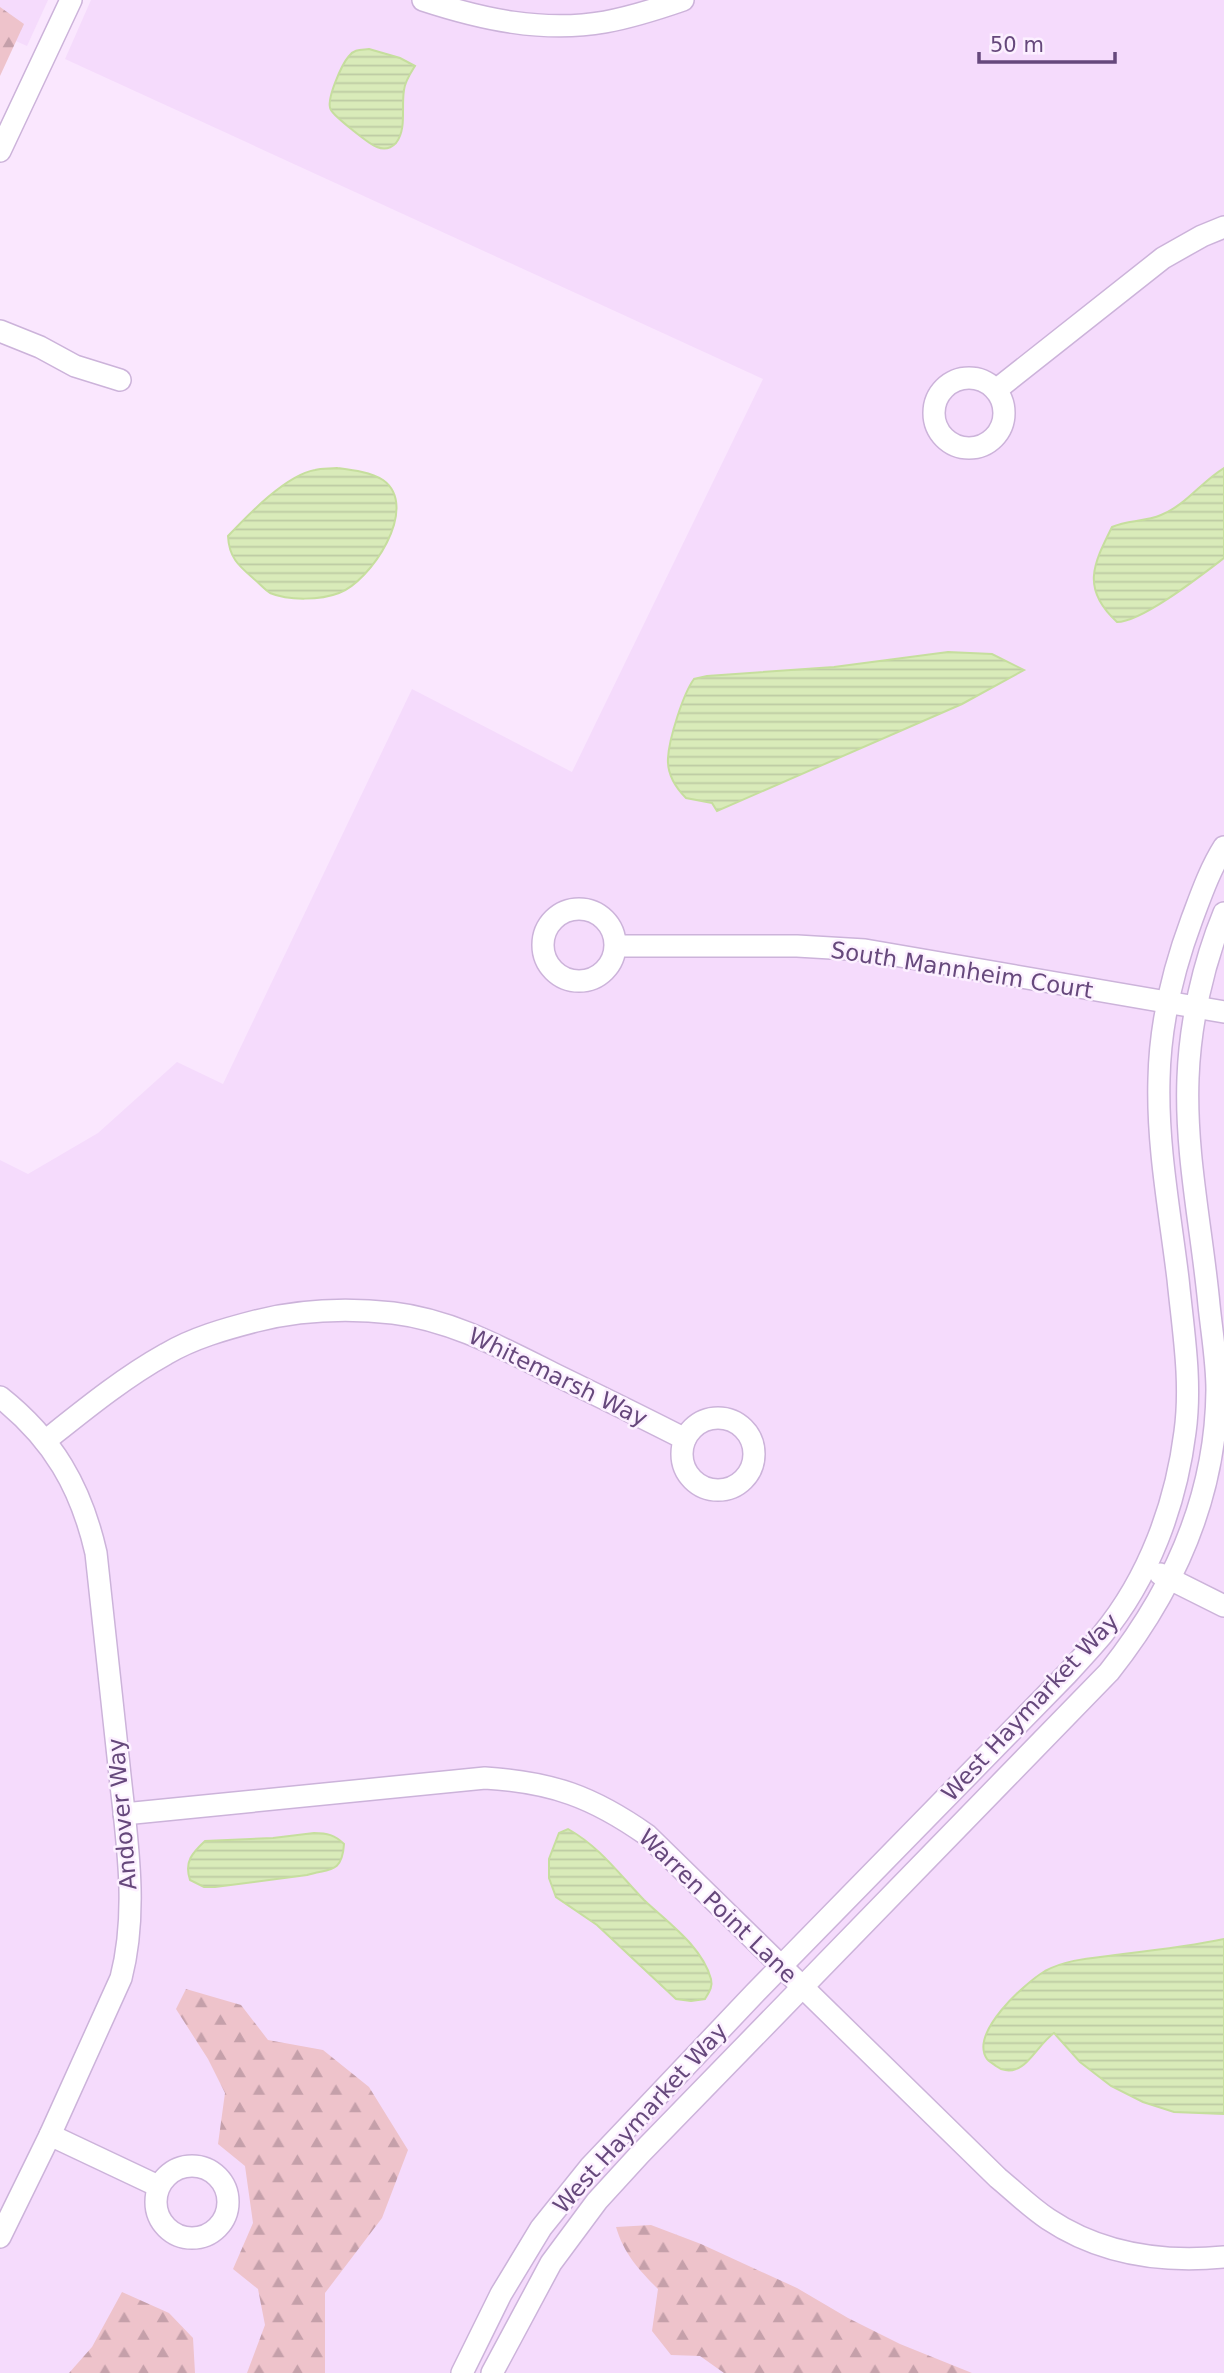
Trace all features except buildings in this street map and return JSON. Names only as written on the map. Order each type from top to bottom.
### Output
[{"type":"street","points":[[0,151],[71,0]]},
{"type":"street","points":[[423,0],[498,21],[547,26],[601,23],[638,15],[683,0]]},
{"type":"street","points":[[996,390],[1163,258],[1224,227]]},
{"type":"street","points":[[0,331],[75,366],[120,380]]},
{"type":"street","name":"West Haymarket Way","points":[[492,2373],[551,2263],[597,2201],[1109,1672],[1139,1633],[1171,1580],[1202,1497],[1215,1425],[1217,1390],[1190,1145],[1182,1005],[1183,944],[1201,895],[1224,847]]},
{"type":"street","name":"West Haymarket Way","points":[[462,2373],[501,2294],[541,2228],[619,2134],[1067,1674],[1103,1634],[1145,1567],[1165,1521],[1177,1475],[1185,1431],[1187,1389],[1186,1349],[1160,1121],[1159,1079],[1182,1005],[1209,956],[1224,913]]},
{"type":"street","name":"South Mannheim Court","points":[[616,946],[797,946],[865,950],[1224,1012]]},
{"type":"street","name":"Whitemarsh Way","points":[[45,1441],[119,1384],[167,1353],[197,1339],[272,1317],[345,1310],[394,1313],[489,1341],[685,1439]]},
{"type":"street","name":"Andover Way","points":[[0,1397],[18,1411],[65,1468],[89,1520],[96,1553],[124,1814],[130,1926],[128,1952],[121,1978],[50,2135],[0,2237]]},
{"type":"street","points":[[1145,1567],[1224,1606]]},
{"type":"street","name":"Warren Point Lane","points":[[124,1814],[485,1777],[558,1787],[600,1805],[647,1835],[998,2178],[1051,2221],[1101,2245],[1151,2259],[1197,2260],[1224,2257]]},
{"type":"street","points":[[50,2135],[158,2186]]},
{"type":"shaded area","points":[[0,0],[48,0],[27,46],[0,34]]},
{"type":"shaded area","points":[[91,0],[1224,0],[1224,2373],[0,2373],[0,1160],[28,1174],[98,1133],[177,1062],[223,1084],[412,689],[572,772],[763,379],[65,59]]},
{"type":"shaded area","points":[[369,49],[400,58],[415,66],[405,87],[403,125],[399,137],[394,145],[387,148],[377,147],[360,136],[331,110],[330,105],[335,83],[346,60],[353,52]]},
{"type":"shaded area","points":[[337,468],[378,477],[393,492],[397,507],[387,542],[377,560],[364,574],[339,593],[305,599],[270,593],[236,561],[230,550],[228,536],[268,497],[292,479],[315,470]]},
{"type":"shaded area","points":[[1224,468],[1224,558],[1156,606],[1128,620],[1117,622],[1098,599],[1094,576],[1100,553],[1112,527],[1170,511]]},
{"type":"shaded area","points":[[948,652],[992,654],[1024,670],[962,704],[717,811],[712,803],[686,798],[672,780],[668,764],[671,740],[681,706],[694,679],[834,667]]},
{"type":"shaded area","points":[[568,1829],[600,1853],[644,1900],[692,1945],[711,1979],[711,1987],[705,1999],[676,1999],[597,1925],[556,1897],[549,1878],[549,1859],[559,1833]]},
{"type":"shaded area","points":[[314,1833],[330,1835],[344,1844],[337,1866],[307,1875],[215,1887],[204,1887],[190,1880],[190,1858],[205,1841]]},
{"type":"shaded area","points":[[1224,1939],[1224,2114],[1174,2112],[1143,2102],[1111,2086],[1080,2062],[1054,2033],[1016,2069],[1003,2069],[987,2059],[984,2048],[992,2023],[1013,1997],[1045,1971],[1083,1959]]},
{"type":"green space","points":[[0,7],[24,24],[0,76]]},
{"type":"green space","points":[[186,1989],[241,2005],[268,2040],[323,2050],[369,2087],[408,2150],[382,2218],[325,2293],[325,2373],[247,2373],[265,2325],[258,2289],[233,2269],[253,2223],[245,2166],[218,2144],[225,2093],[208,2059],[176,2009]]},
{"type":"green space","points":[[651,2225],[701,2244],[797,2288],[900,2344],[972,2373],[724,2373],[700,2356],[671,2355],[652,2331],[658,2289],[633,2261],[616,2227]]},
{"type":"green space","points":[[122,2292],[169,2313],[193,2338],[195,2373],[69,2373],[92,2347]]}]
